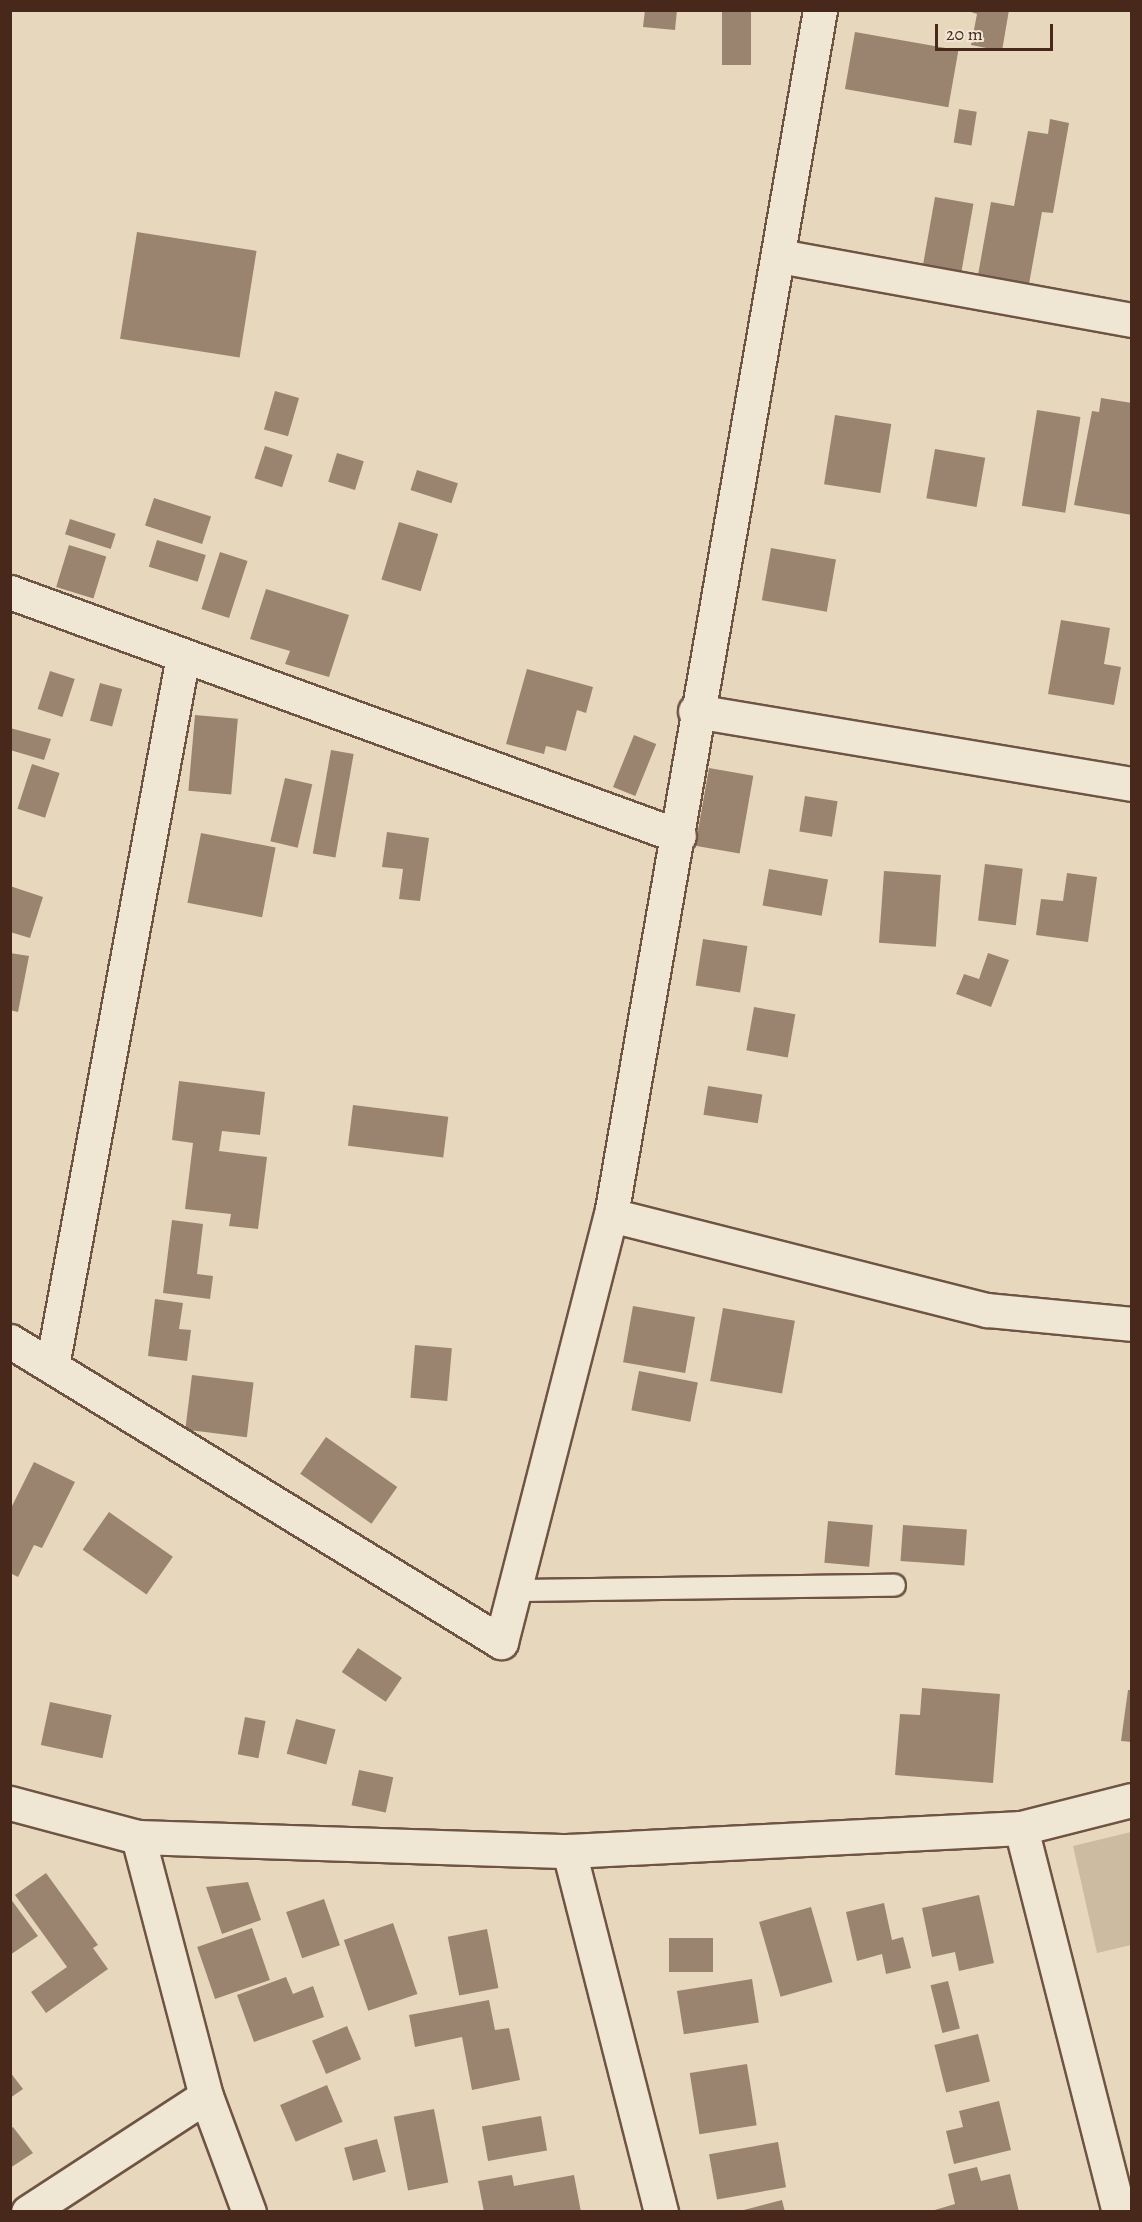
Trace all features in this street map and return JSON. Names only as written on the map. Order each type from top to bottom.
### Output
[{"type":"street","points":[[10,1341],[501,1642],[611,1215],[679,836],[695,711],[779,256],[820,10]]},
{"type":"street","points":[[779,256],[1131,320]]},
{"type":"street","points":[[10,592],[679,836]]},
{"type":"street","points":[[52,1366],[183,656]]},
{"type":"street","points":[[695,711],[1131,784]]},
{"type":"street","points":[[611,1215],[987,1310],[1131,1324]]},
{"type":"street","points":[[15,1806],[138,1837],[569,1851],[1021,1828],[1131,1800]]},
{"type":"street","points":[[1021,1828],[1119,2211]]},
{"type":"street","points":[[138,1837],[206,2096],[249,2211]]},
{"type":"street","points":[[569,1851],[661,2211]]},
{"type":"street","points":[[28,2211],[206,2096]]},
{"type":"lane","points":[[515,1590],[894,1585]]},
{"type":"shaded area","points":[[1131,1832],[1131,1945],[1097,1953],[1073,1846]]},
{"type":"building","points":[[645,10],[677,10],[675,30],[643,27]]},
{"type":"building","points":[[722,10],[751,10],[751,65],[722,65]]},
{"type":"building","points":[[965,10],[1009,10],[1002,51],[971,45],[977,14]]},
{"type":"building","points":[[855,32],[958,50],[948,107],[845,89]]},
{"type":"building","points":[[959,109],[977,112],[971,145],[954,143]]},
{"type":"building","points":[[1050,119],[1069,123],[1053,213],[1042,212],[1029,284],[978,275],[991,202],[1014,206],[1028,131],[1048,134]]},
{"type":"building","points":[[935,197],[973,204],[961,273],[923,266]]},
{"type":"building","points":[[137,232],[257,251],[240,358],[120,339]]},
{"type":"building","points":[[275,391],[299,398],[288,436],[264,429]]},
{"type":"building","points":[[1101,398],[1132,403],[1132,515],[1074,505],[1092,411],[1099,412]]},
{"type":"building","points":[[1037,410],[1080,417],[1065,513],[1022,506]]},
{"type":"building","points":[[835,415],[891,424],[880,493],[824,484]]},
{"type":"building","points":[[265,446],[293,455],[282,487],[254,478]]},
{"type":"building","points":[[935,449],[985,458],[977,507],[926,498]]},
{"type":"building","points":[[337,453],[364,461],[355,490],[328,482]]},
{"type":"building","points":[[417,470],[458,483],[451,503],[411,490]]},
{"type":"building","points":[[154,498],[211,517],[202,544],[145,526]]},
{"type":"building","points":[[70,519],[116,534],[111,549],[65,534]]},
{"type":"building","points":[[399,522],[438,534],[421,591],[381,579]]},
{"type":"building","points":[[157,540],[206,555],[198,582],[149,567]]},
{"type":"building","points":[[69,545],[106,556],[93,598],[56,587]]},
{"type":"building","points":[[771,548],[836,559],[827,612],[762,600]]},
{"type":"building","points":[[220,552],[248,561],[229,618],[201,609]]},
{"type":"building","points":[[266,589],[349,615],[329,677],[285,664],[290,651],[250,639]]},
{"type":"building","points":[[1061,620],[1110,628],[1104,664],[1121,667],[1114,705],[1048,694]]},
{"type":"building","points":[[527,669],[593,687],[586,713],[577,710],[566,751],[546,746],[544,754],[506,744]]},
{"type":"building","points":[[50,671],[75,679],[62,717],[38,709]]},
{"type":"building","points":[[100,683],[122,689],[112,727],[90,721]]},
{"type":"building","points":[[195,715],[238,719],[231,794],[188,791]]},
{"type":"building","points":[[10,728],[51,739],[44,760],[10,750]]},
{"type":"building","points":[[634,735],[656,744],[635,796],[613,787]]},
{"type":"building","points":[[331,750],[354,754],[335,857],[313,853]]},
{"type":"building","points":[[32,764],[60,773],[45,818],[17,809]]},
{"type":"building","points":[[709,768],[753,776],[740,854],[695,846]]},
{"type":"building","points":[[285,778],[312,784],[298,848],[270,841]]},
{"type":"building","points":[[805,796],[838,801],[832,837],[799,832]]},
{"type":"building","points":[[387,832],[429,838],[420,901],[399,899],[403,869],[382,867]]},
{"type":"building","points":[[201,833],[276,848],[262,917],[187,903]]},
{"type":"building","points":[[985,864],[1023,869],[1016,925],[978,921]]},
{"type":"building","points":[[769,869],[828,879],[822,916],[763,905]]},
{"type":"building","points":[[884,871],[941,875],[936,947],[879,943]]},
{"type":"building","points":[[1067,873],[1097,877],[1088,942],[1036,935],[1041,899],[1063,901]]},
{"type":"building","points":[[10,886],[43,897],[30,938],[10,932]]},
{"type":"building","points":[[703,939],[747,946],[740,992],[696,985]]},
{"type":"building","points":[[10,953],[29,956],[18,1012],[10,1010]]},
{"type":"building","points":[[988,953],[1009,960],[991,1007],[956,994],[964,974],[979,979]]},
{"type":"building","points":[[754,1007],[795,1014],[788,1058],[746,1050]]},
{"type":"building","points":[[179,1081],[265,1092],[260,1135],[222,1131],[219,1151],[267,1157],[258,1229],[229,1226],[231,1214],[185,1209],[193,1143],[172,1140]]},
{"type":"building","points":[[708,1086],[762,1095],[758,1123],[703,1115]]},
{"type":"building","points":[[353,1105],[448,1117],[443,1157],[348,1146]]},
{"type":"building","points":[[172,1220],[203,1224],[197,1274],[213,1276],[210,1299],[163,1293]]},
{"type":"building","points":[[155,1299],[183,1303],[179,1329],[191,1330],[187,1361],[148,1356]]},
{"type":"building","points":[[633,1306],[695,1317],[685,1373],[623,1362]]},
{"type":"building","points":[[723,1308],[795,1321],[782,1394],[710,1381]]},
{"type":"building","points":[[415,1345],[452,1348],[447,1401],[410,1398]]},
{"type":"building","points":[[639,1371],[698,1382],[690,1422],[631,1410]]},
{"type":"building","points":[[192,1375],[254,1383],[247,1437],[185,1430]]},
{"type":"building","points":[[326,1437],[397,1487],[371,1524],[300,1474]]},
{"type":"building","points":[[34,1462],[75,1482],[42,1548],[34,1545],[18,1577],[10,1573],[10,1510]]},
{"type":"building","points":[[109,1512],[173,1557],[147,1594],[83,1550]]},
{"type":"building","points":[[828,1521],[873,1525],[869,1567],[824,1563]]},
{"type":"building","points":[[903,1525],[967,1529],[964,1565],[900,1561]]},
{"type":"building","points":[[358,1648],[402,1678],[386,1702],[342,1672]]},
{"type":"building","points":[[922,1688],[1000,1694],[993,1783],[895,1775],[900,1714],[920,1715]]},
{"type":"building","points":[[1128,1690],[1132,1690],[1132,1742],[1121,1741]]},
{"type":"building","points":[[50,1702],[112,1715],[102,1758],[41,1745]]},
{"type":"building","points":[[245,1717],[266,1721],[258,1758],[238,1754]]},
{"type":"building","points":[[296,1719],[336,1730],[326,1764],[287,1754]]},
{"type":"building","points":[[359,1770],[393,1777],[386,1812],[352,1805]]},
{"type":"building","points":[[46,1873],[98,1945],[93,1948],[108,1969],[46,2013],[31,1992],[67,1967],[15,1895]]},
{"type":"building","points":[[248,1882],[261,1920],[222,1934],[206,1887]]},
{"type":"building","points":[[979,1895],[994,1963],[959,1971],[955,1952],[932,1957],[922,1908]]},
{"type":"building","points":[[10,1898],[38,1936],[10,1955]]},
{"type":"building","points":[[324,1899],[340,1945],[302,1958],[286,1912]]},
{"type":"building","points":[[884,1903],[892,1940],[903,1937],[911,1968],[886,1974],[882,1954],[857,1961],[846,1912]]},
{"type":"building","points":[[811,1907],[832,1982],[781,1997],[759,1922]]},
{"type":"building","points":[[393,1923],[417,1994],[368,2011],[344,1940]]},
{"type":"building","points":[[252,1928],[270,1980],[215,1999],[197,1947]]},
{"type":"building","points":[[487,1929],[498,1988],[459,1996],[448,1937]]},
{"type":"building","points":[[669,1938],[713,1938],[713,1972],[669,1972]]},
{"type":"building","points":[[286,1977],[293,1994],[313,1986],[324,2017],[254,2042],[237,1995]]},
{"type":"building","points":[[752,1979],[759,2022],[684,2034],[677,1991]]},
{"type":"building","points":[[948,1981],[960,2029],[942,2033],[931,1985]]},
{"type":"building","points":[[489,2000],[495,2030],[509,2028],[520,2080],[472,2090],[462,2037],[415,2047],[409,2015]]},
{"type":"building","points":[[347,2026],[361,2059],[326,2074],[312,2041]]},
{"type":"building","points":[[978,2034],[990,2082],[946,2092],[934,2045]]},
{"type":"building","points":[[747,2064],[757,2125],[699,2134],[690,2073]]},
{"type":"building","points":[[10,2072],[23,2089],[10,2098]]},
{"type":"building","points":[[327,2085],[343,2122],[296,2142],[280,2105]]},
{"type":"building","points":[[999,2101],[1011,2150],[954,2164],[946,2131],[963,2127],[959,2111]]},
{"type":"building","points":[[434,2109],[448,2183],[408,2190],[394,2117]]},
{"type":"building","points":[[541,2116],[547,2150],[488,2161],[482,2126]]},
{"type":"building","points":[[13,2127],[33,2153],[10,2168],[10,2129]]},
{"type":"building","points":[[377,2139],[386,2172],[353,2181],[344,2148]]},
{"type":"building","points":[[778,2142],[786,2187],[717,2199],[709,2154]]},
{"type":"building","points":[[977,2167],[981,2181],[1010,2174],[1019,2212],[928,2212],[955,2204],[948,2174]]},
{"type":"building","points":[[512,2175],[514,2186],[574,2175],[581,2212],[484,2212],[478,2181]]},
{"type":"building","points":[[782,2200],[785,2212],[740,2212],[740,2211]]}]
